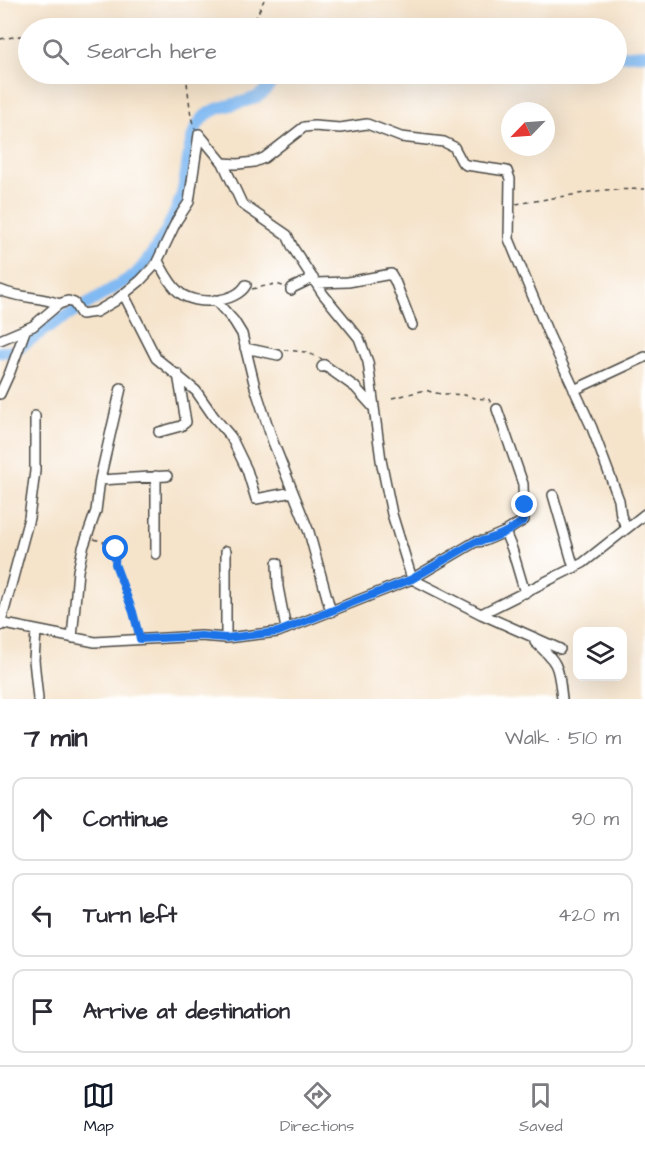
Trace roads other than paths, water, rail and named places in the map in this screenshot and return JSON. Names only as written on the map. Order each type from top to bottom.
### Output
[{"type":"street","points":[[223,163],[238,164],[264,158],[304,128],[314,126],[340,128],[367,124],[401,137],[444,142],[454,147],[466,165],[507,171],[510,179],[509,239],[592,428],[627,528]]},
{"type":"street","points":[[0,340],[26,331],[59,304],[68,301],[78,310],[96,312],[124,295],[140,281],[158,261],[177,219],[189,202],[199,134],[223,163],[242,204],[287,235],[315,280],[359,338],[368,362],[392,514],[412,579],[560,650]]},
{"type":"street","points":[[158,261],[173,286],[192,300],[215,300],[244,288]]},
{"type":"street","points":[[292,289],[315,280],[348,282],[391,274],[412,325]]},
{"type":"street","points":[[0,290],[21,298],[46,300],[59,304]]},
{"type":"street","points":[[124,295],[153,353],[201,397],[231,437],[247,470],[256,499],[292,492]]},
{"type":"street","points":[[215,300],[240,329],[273,442],[309,532],[331,612]]},
{"type":"street","points":[[0,393],[26,331]]},
{"type":"street","points":[[245,348],[280,352]]},
{"type":"street","points":[[574,390],[645,357]]},
{"type":"street","points":[[323,366],[355,387],[374,408]]},
{"type":"street","points":[[159,432],[181,426],[186,422],[178,374]]},
{"type":"street","points":[[72,638],[78,571],[96,511],[100,480],[121,388]]},
{"type":"street","points":[[35,416],[35,471],[29,518],[0,624],[95,642],[117,642],[201,636],[226,638],[278,632],[412,579],[475,542],[484,541],[505,532],[524,520],[525,505],[523,484],[497,409]]},
{"type":"street","points":[[156,476],[156,554]]},
{"type":"street","points":[[100,480],[167,476]]},
{"type":"street","points":[[553,495],[574,568]]},
{"type":"street","points":[[481,614],[574,568],[645,514]]},
{"type":"street","points":[[505,532],[521,575],[525,593]]},
{"type":"street","points":[[226,551],[226,638]]},
{"type":"street","points":[[277,563],[278,587],[286,629]]},
{"type":"street","points":[[36,631],[34,660],[38,699]]},
{"type":"street","points":[[527,635],[553,658],[558,667],[562,699]]},
{"type":"waterway","points":[[627,55],[645,54]]},
{"type":"waterway","points":[[0,352],[14,351],[44,330],[135,275],[155,250],[176,210],[183,191],[192,138],[201,120],[214,110],[253,99],[270,84]]}]
